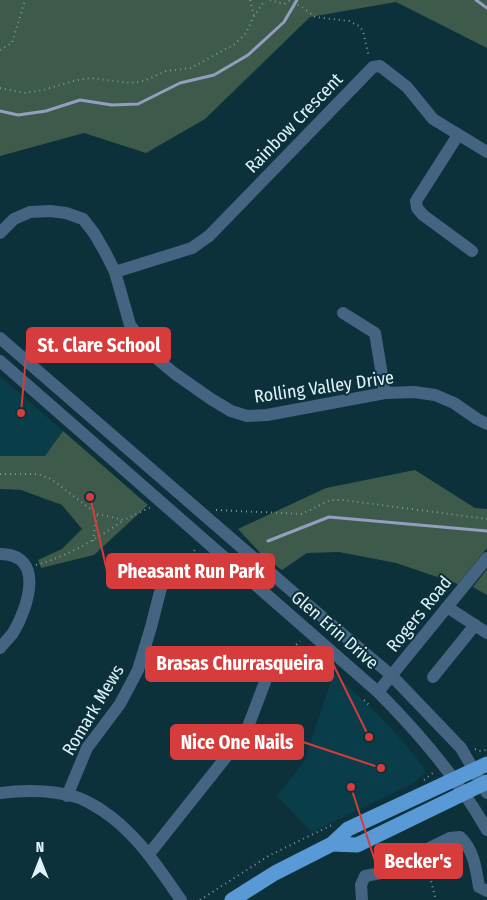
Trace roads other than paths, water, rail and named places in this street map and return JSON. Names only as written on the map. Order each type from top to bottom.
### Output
[{"type":"main road","points":[[232,900],[274,873],[332,844],[348,829],[480,767]]},
{"type":"main road","points":[[332,844],[357,845],[463,794],[485,786]]},
{"type":"street","name":"Rainbow Crescent","points":[[115,272],[192,248],[209,236],[371,69],[380,66],[387,70],[407,87],[433,119],[458,135]]},
{"type":"street","points":[[472,251],[423,215],[417,208],[416,201],[458,135],[487,152]]},
{"type":"street","name":"Rolling Valley Drive","points":[[0,232],[14,219],[30,212],[50,211],[66,213],[83,219],[98,240],[115,272],[130,324],[156,358],[211,399],[231,411],[247,416],[267,414],[385,393],[414,392],[436,396],[454,403],[487,424]]},
{"type":"street","points":[[343,314],[375,333],[385,393]]},
{"type":"street","name":"Glen Erin Drive","points":[[0,338],[391,675],[480,767],[485,786]]},
{"type":"street","name":"Glen Erin Drive","points":[[0,361],[378,692],[420,737],[453,780],[487,830]]},
{"type":"street","points":[[0,554],[8,554],[21,559],[26,566],[30,578],[30,589],[19,622],[12,635],[0,648]]},
{"type":"street","name":"Rogers Road","points":[[378,692],[487,558]]},
{"type":"street","name":"Romark Mews","points":[[66,796],[88,748],[120,704],[138,670],[162,584]]},
{"type":"street","points":[[447,607],[487,633]]},
{"type":"street","points":[[433,678],[475,626]]},
{"type":"street","points":[[149,854],[246,732],[265,682]]},
{"type":"street","points":[[0,792],[21,791],[77,797],[92,805],[118,821],[149,854],[181,900]]},
{"type":"street","points":[[362,900],[361,885],[365,876],[391,871],[403,861],[450,838],[460,838],[466,844],[478,870],[479,887],[487,891]]},
{"type":"waterway","points":[[0,111],[18,115],[46,111],[80,100],[112,105],[138,104],[180,83],[214,75],[248,55],[284,22],[297,0]]},
{"type":"waterway","points":[[476,0],[487,8]]},
{"type":"waterway","points":[[268,541],[329,517],[487,531]]},
{"type":"place","name":"St. Clare School","points":[[21,413]]},
{"type":"place","name":"Pheasant Run Park","points":[[90,497]]},
{"type":"place","name":"Brasas Churrasqueira","points":[[369,737]]},
{"type":"place","name":"Nice One Nails","points":[[381,768]]},
{"type":"place","name":"Becker's","points":[[351,787]]}]
